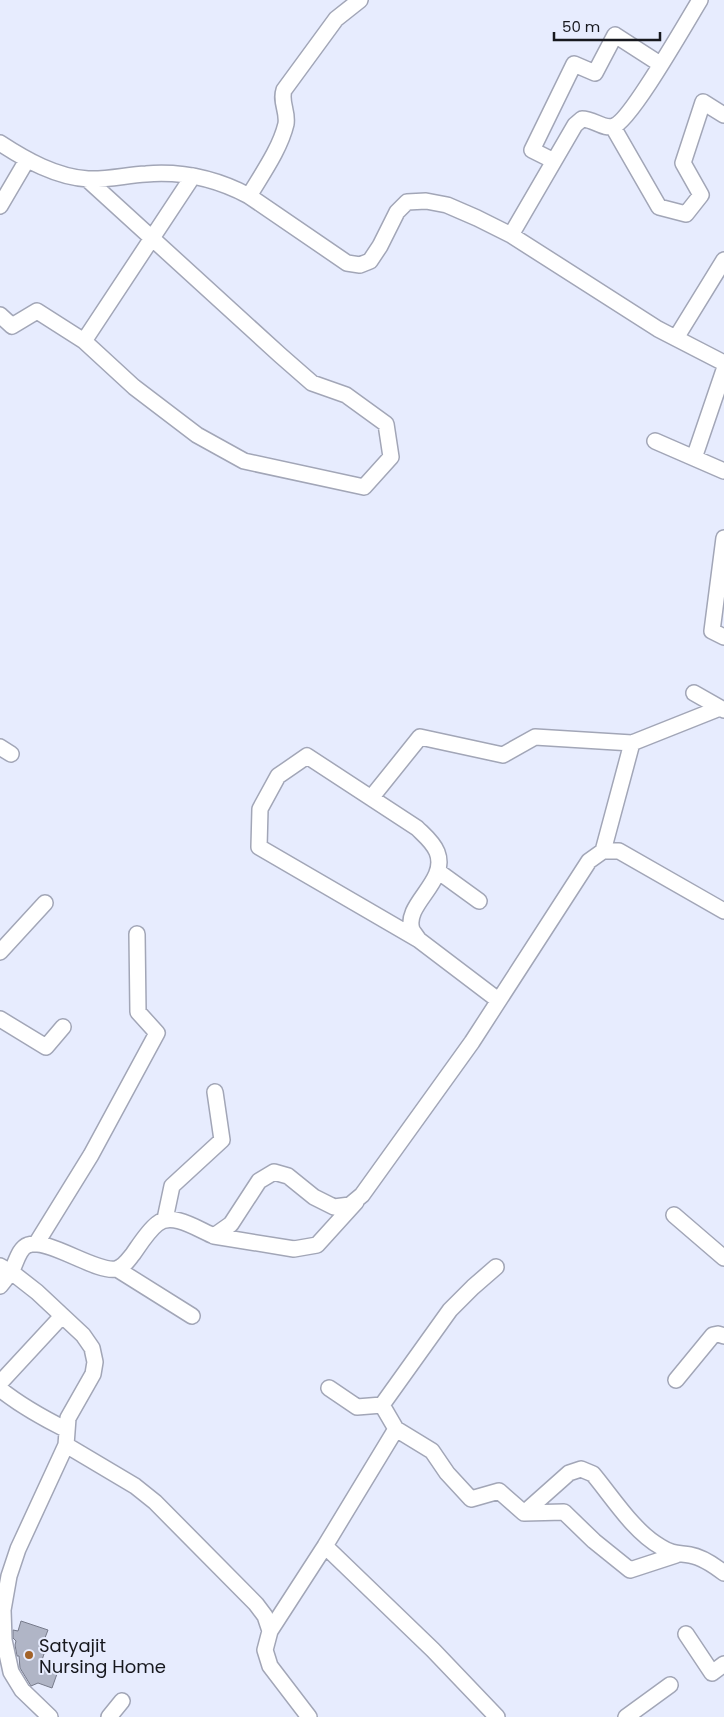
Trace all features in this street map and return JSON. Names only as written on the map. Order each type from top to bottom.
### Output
[{"type":"street","points":[[249,196],[284,129],[286,114],[282,102],[284,90],[336,19],[360,0]]},
{"type":"street","points":[[511,236],[575,125],[582,118],[590,118],[605,127],[613,127],[620,123],[648,85],[700,0]]},
{"type":"street","points":[[554,161],[532,150],[574,64],[595,73],[615,34],[660,64]]},
{"type":"street","points":[[613,127],[659,207],[686,214],[701,195],[683,163],[703,102],[724,115]]},
{"type":"street","points":[[0,143],[27,160],[58,173],[88,179],[174,172],[208,179],[249,196],[347,263],[360,265],[370,261],[380,246],[397,212],[407,202],[426,201],[447,205],[511,236],[658,328],[724,363]]},
{"type":"street","points":[[0,206],[27,160]]},
{"type":"street","points":[[84,341],[193,176]]},
{"type":"street","points":[[0,315],[12,326],[37,311],[84,341],[134,387],[197,435],[244,461],[364,487],[391,456],[386,424],[346,395],[312,384],[88,179]]},
{"type":"street","points":[[676,338],[724,260]]},
{"type":"street","points":[[694,458],[724,370]]},
{"type":"street","points":[[656,441],[724,471]]},
{"type":"street","points":[[724,538],[712,631],[724,637]]},
{"type":"street","points":[[694,693],[722,709]]},
{"type":"street","points":[[372,798],[420,737],[503,754],[535,736],[632,743],[722,709]]},
{"type":"street","points":[[0,1286],[5,1269],[28,1245],[36,1244],[107,1269],[117,1269],[125,1264],[157,1223],[165,1219],[176,1220],[214,1236],[294,1249],[317,1245],[362,1195],[472,1042],[590,862],[603,851],[632,743]]},
{"type":"street","points":[[419,940],[412,929],[412,915],[439,872],[438,853],[431,841],[417,828],[306,756],[278,776],[260,809],[259,847],[419,940],[498,1000]]},
{"type":"street","points":[[603,851],[619,851],[724,911]]},
{"type":"street","points":[[439,872],[479,901]]},
{"type":"street","points":[[0,952],[45,903]]},
{"type":"street","points":[[36,1244],[91,1155],[156,1033],[138,1012],[137,934]]},
{"type":"street","points":[[0,1019],[46,1047],[64,1027]]},
{"type":"street","points":[[165,1219],[172,1186],[222,1140],[215,1092]]},
{"type":"street","points":[[214,1236],[231,1224],[259,1181],[274,1172],[288,1176],[314,1197],[334,1207],[350,1205],[362,1195]]},
{"type":"street","points":[[674,1214],[724,1258]]},
{"type":"street","points":[[329,1388],[357,1407],[382,1405],[450,1310],[496,1267]]},
{"type":"street","points":[[5,1269],[37,1292],[82,1335],[92,1348],[96,1362],[93,1374],[68,1418],[66,1445],[18,1549],[9,1576],[3,1610],[4,1640],[11,1672],[22,1690],[50,1717]]},
{"type":"street","points":[[117,1269],[192,1316]]},
{"type":"street","points":[[0,1383],[62,1316]]},
{"type":"street","points":[[676,1380],[713,1334],[724,1336]]},
{"type":"street","points":[[0,1389],[22,1406],[67,1430]]},
{"type":"street","points":[[382,1405],[396,1429],[432,1451],[447,1473],[471,1498],[499,1491],[524,1513],[564,1512],[594,1541],[630,1570],[676,1554]]},
{"type":"street","points":[[309,1717],[270,1666],[265,1650],[270,1631],[325,1546],[396,1429]]},
{"type":"street","points":[[66,1445],[135,1486],[155,1502],[256,1604],[265,1616],[270,1631]]},
{"type":"street","points":[[524,1513],[569,1473],[581,1469],[592,1474],[644,1536],[661,1548],[676,1554],[692,1556],[715,1566],[724,1573]]},
{"type":"street","points":[[325,1546],[433,1650],[497,1717]]},
{"type":"street","points":[[686,1634],[712,1673],[724,1664]]},
{"type":"street","points":[[626,1717],[670,1685]]},
{"type":"street","points":[[109,1717],[122,1701]]},
{"type":"building","name":"Satyajit Nursing Home","points":[[21,1621],[48,1630],[40,1651],[44,1654],[40,1666],[58,1671],[52,1688],[38,1683],[31,1686],[20,1668],[13,1630],[18,1631]]},
{"type":"place","name":"Satyajit Nursing Home","points":[[29,1655]]}]
